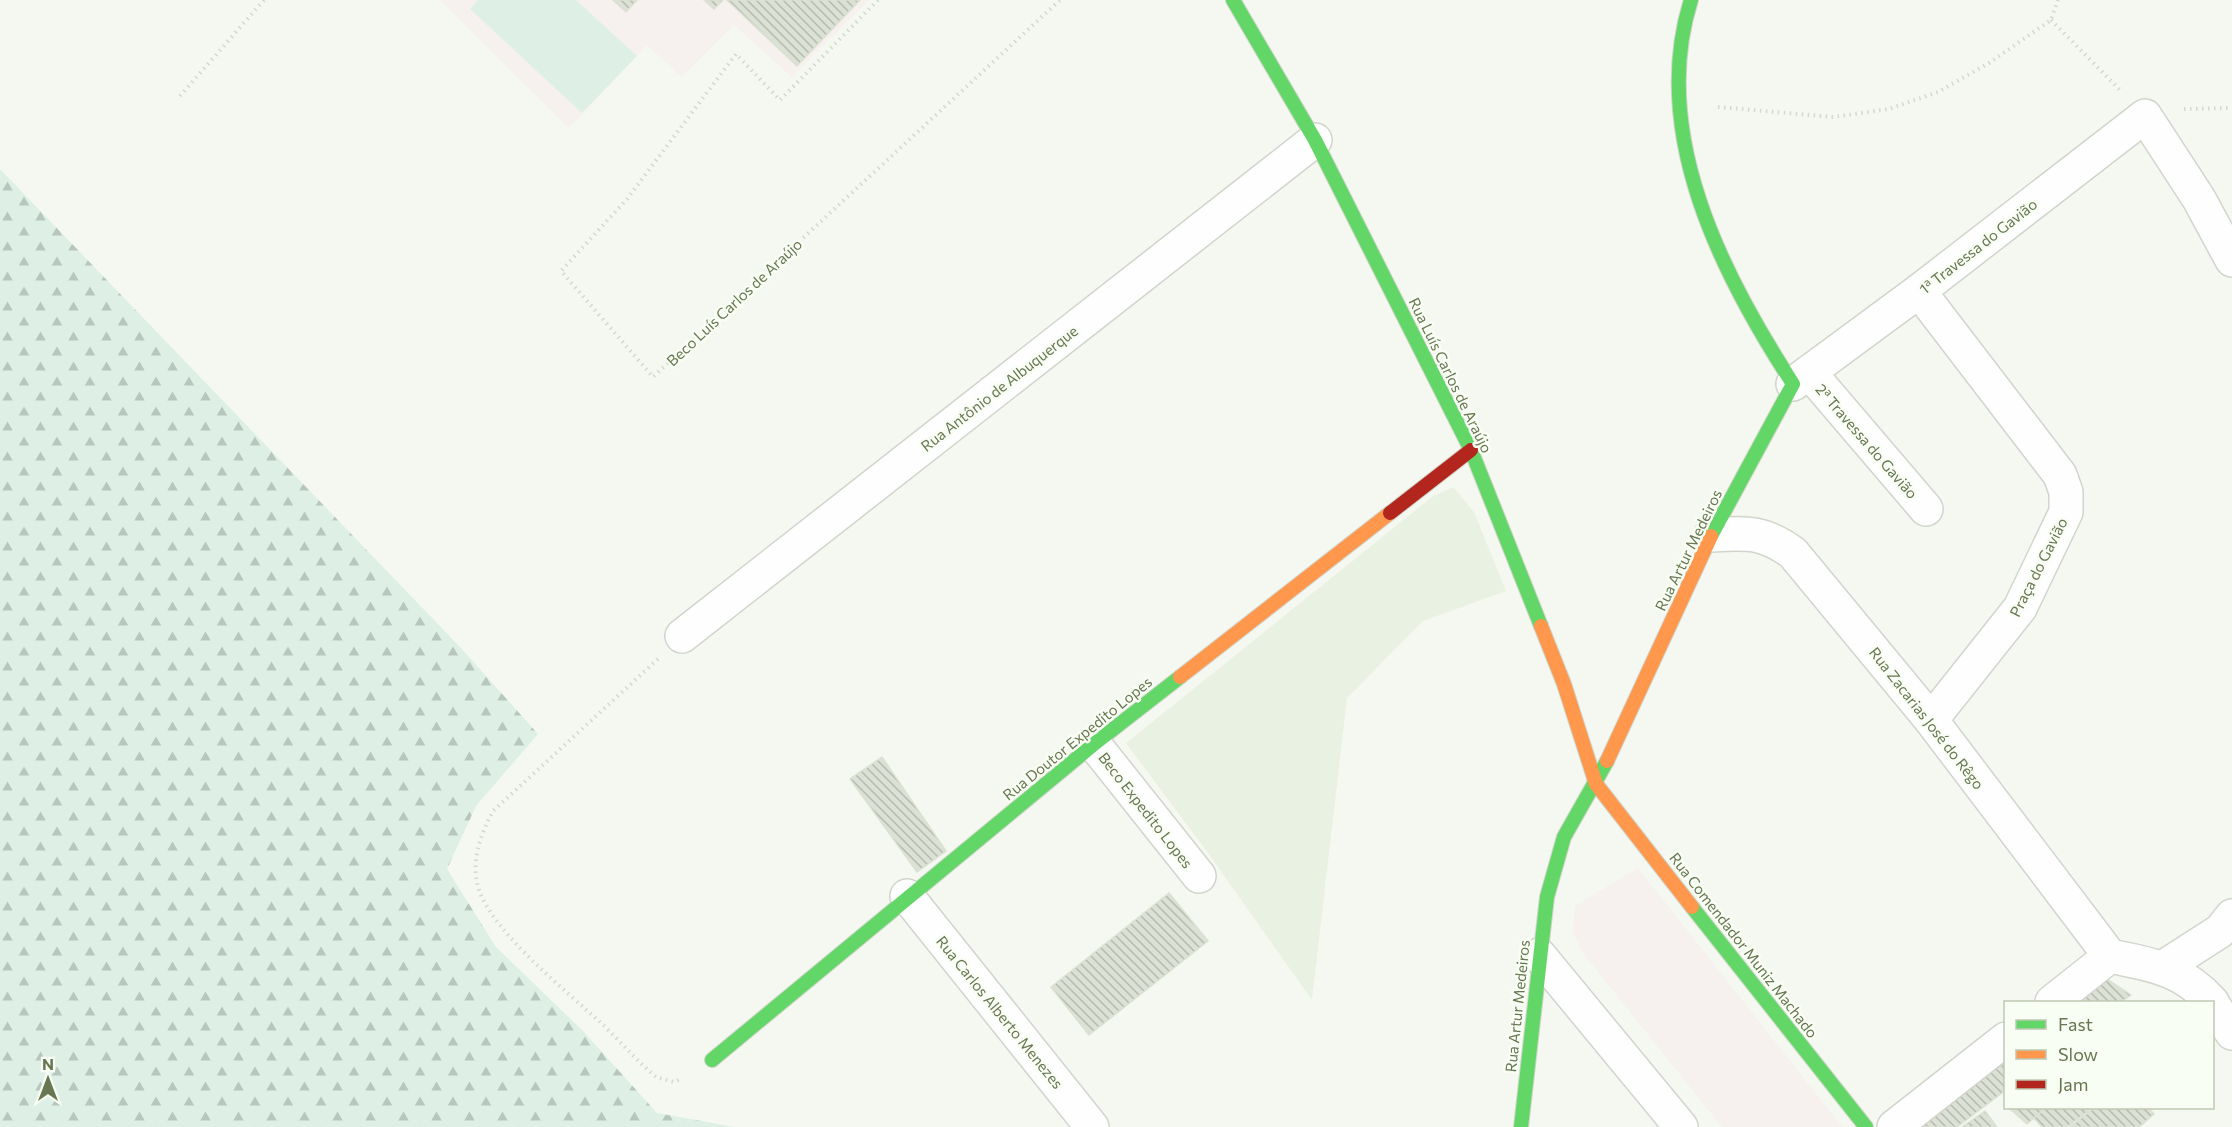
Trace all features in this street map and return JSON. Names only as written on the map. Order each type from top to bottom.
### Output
[{"type":"street","name":"Rua Luís Carlos de Araújo","points":[[1233,0],[1315,140],[1471,450],[1564,684],[1596,784]]},
{"type":"street","points":[[1691,0],[1678,56],[1680,97],[1691,164],[1713,239],[1769,348],[1801,378]]},
{"type":"street","points":[[2145,116],[2199,199],[2232,260]]},
{"type":"street","name":"1ª Travessa do Gavião","points":[[1801,378],[1919,291],[2145,116]]},
{"type":"street","name":"Rua Antônio de Albuquerque","points":[[682,636],[1315,140]]},
{"type":"street","name":"Praça do Gavião","points":[[1919,291],[2060,476],[2067,503],[2059,531],[2020,608],[1931,720]]},
{"type":"street","name":"2ª Travessa do Gavião","points":[[1801,378],[1926,509]]},
{"type":"street","name":"Rua Artur Medeiros","points":[[1521,1127],[1547,897],[1564,837],[1596,784],[1711,535],[1801,378]]},
{"type":"street","name":"Rua Doutor Expedito Lopes","points":[[712,1060],[907,896],[1094,744],[1471,450]]},
{"type":"street","name":"Rua Zacarias José do Rêgo","points":[[1711,535],[1752,533],[1774,539],[1793,553],[1931,720],[2110,957]]},
{"type":"street","name":"Beco Expedito Lopes","points":[[1094,744],[1199,876]]},
{"type":"street","name":"Rua Comendador Muniz Machado","points":[[1596,784],[1866,1127]]},
{"type":"street","name":"Rua Carlos Alberto Menezes","points":[[907,896],[1092,1127]]},
{"type":"street","points":[[2164,967],[2220,932],[2232,916]]},
{"type":"street","points":[[1539,955],[1681,1127]]},
{"type":"street","points":[[2053,1001],[2110,957],[2164,967],[2194,983],[2210,1001]]},
{"type":"street","points":[[2214,1006],[2232,1033]]},
{"type":"street","points":[[1894,1127],[2004,1041]]},
{"type":"path","points":[[180,96],[264,0]]},
{"type":"path","name":"Beco Luís Carlos de Araújo","points":[[878,0],[780,100],[736,54],[627,199],[561,271],[653,377],[1060,0]]},
{"type":"path","points":[[1680,97],[1711,107],[1833,117],[1888,109],[1949,86],[1989,63],[2051,20],[2058,0]]},
{"type":"path","points":[[2051,20],[2145,116],[2193,108],[2232,108]]},
{"type":"path","points":[[682,636],[493,811],[480,836],[475,865],[480,891],[503,927],[656,1077],[674,1082],[690,1076],[712,1060]]},
{"type":"shaded area","points":[[440,0],[869,0],[792,77],[734,25],[682,77],[647,45],[569,128]]},
{"type":"shaded area","points":[[1453,487],[1474,512],[1506,591],[1423,621],[1347,698],[1312,1000],[1208,853],[1126,743],[1432,497]]},
{"type":"shaded area","points":[[1638,868],[1842,1127],[1722,1127],[1583,953],[1573,933],[1575,906]]},
{"type":"green space","points":[[478,0],[576,0],[637,56],[582,113],[470,9]]},
{"type":"green space","points":[[0,169],[461,648],[538,734],[476,806],[447,869],[496,947],[582,1030],[657,1113],[735,1127],[0,1127]]},
{"type":"building","points":[[613,0],[637,0],[626,12]]},
{"type":"building","points":[[704,0],[723,0],[714,9]]},
{"type":"building","points":[[727,0],[860,0],[797,66]]},
{"type":"building","points":[[882,757],[946,851],[917,872],[850,779]]},
{"type":"building","points":[[1169,893],[1208,941],[1089,1035],[1051,987]]},
{"type":"building","points":[[2104,977],[2131,995],[2122,1001],[2071,1001]]},
{"type":"building","points":[[2004,1054],[2004,1092],[1957,1127],[1917,1127]]},
{"type":"building","points":[[2010,1109],[2045,1109],[2027,1124]]},
{"type":"building","points":[[2045,1109],[2091,1109],[2067,1127],[2042,1127],[2034,1118]]},
{"type":"building","points":[[2093,1109],[2149,1109],[2154,1114],[2139,1127],[2070,1127]]},
{"type":"building","points":[[1985,1111],[1997,1127],[1962,1127]]},
{"type":"traffic: fast","points":[[1233,0],[1315,140],[1471,450],[1541,626]]},
{"type":"traffic: fast","points":[[1691,0],[1680,50],[1679,101],[1686,151],[1700,201],[1718,250],[1741,297],[1793,384],[1711,536]]},
{"type":"traffic: fast","points":[[712,1060],[1094,744],[1180,677]]},
{"type":"traffic: fast","points":[[1521,1127],[1547,897],[1564,837],[1607,761]]},
{"type":"traffic: fast","points":[[1692,907],[1866,1127]]},
{"type":"traffic: slow","points":[[1180,677],[1390,513]]},
{"type":"traffic: slow","points":[[1607,761],[1711,536]]},
{"type":"traffic: slow","points":[[1541,626],[1564,684],[1596,784],[1692,907]]},
{"type":"traffic: jam","points":[[1390,513],[1471,450]]}]
